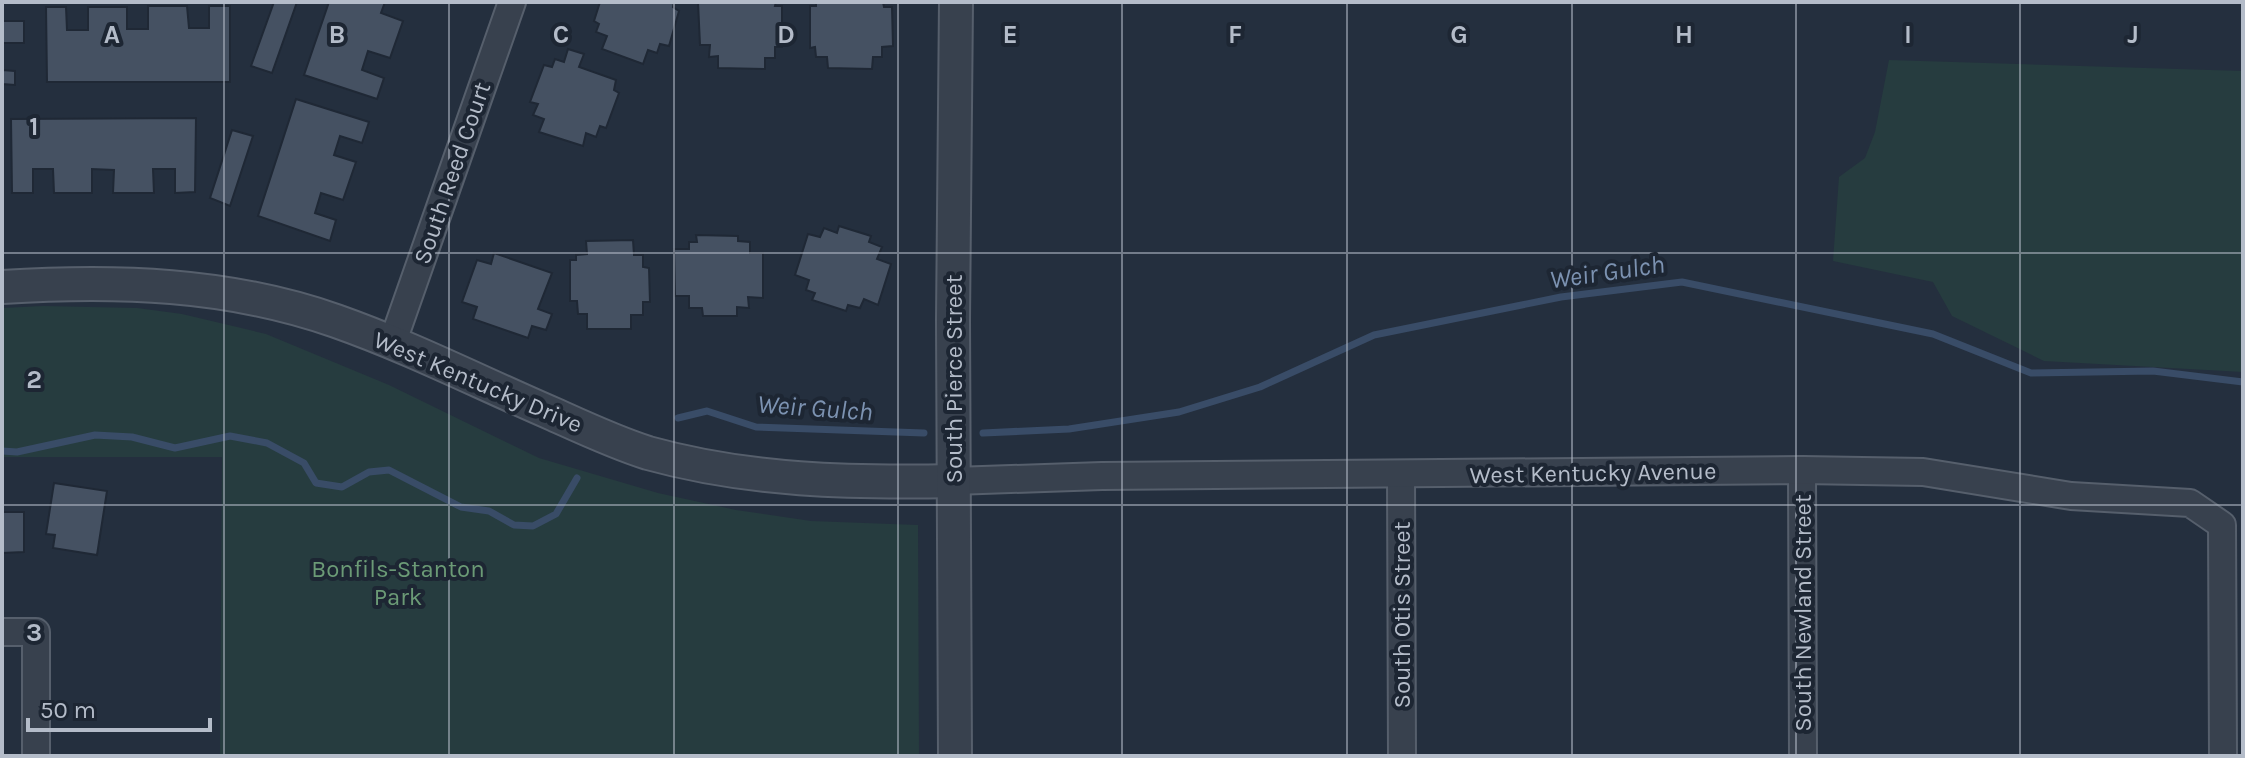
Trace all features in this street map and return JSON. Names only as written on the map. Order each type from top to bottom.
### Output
[{"type":"street","name":"South Reed Court","points":[[392,344],[512,2]]},
{"type":"street","name":"South Pierce Street","points":[[955,756],[956,2]]},
{"type":"street","name":"West Kentucky Drive","points":[[2,287],[95,282],[189,288],[307,312],[337,321],[604,436],[672,459],[802,480],[954,481]]},
{"type":"street","name":"West Kentucky Avenue","points":[[954,481],[1102,476],[1802,470],[1923,472],[2071,496],[2190,503],[2222,525],[2223,756]]},
{"type":"street","name":"South Newland Street","points":[[1802,470],[1803,756]]},
{"type":"street","name":"South Otis Street","points":[[1401,475],[1402,756]]},
{"type":"street","points":[[2,632],[36,632],[36,756]]},
{"type":"green space","points":[[1889,60],[2243,71],[2243,372],[2044,361],[1952,316],[1933,282],[1833,261],[1839,177],[1865,158],[1875,132]]},
{"type":"green space","name":"Bonfils-Stanton Park","points":[[2,308],[137,308],[182,314],[266,334],[389,385],[539,458],[658,493],[736,510],[811,521],[918,525],[919,756],[220,756],[222,457],[2,457]]},
{"type":"building","points":[[274,2],[297,2],[272,73],[251,66]]},
{"type":"building","points":[[329,2],[385,2],[381,13],[403,21],[390,58],[368,51],[362,70],[384,78],[377,99],[304,75]]},
{"type":"building","points":[[600,2],[674,2],[673,7],[679,11],[669,46],[660,44],[657,53],[648,50],[643,64],[602,49],[607,36],[596,32],[599,24],[594,21]]},
{"type":"building","points":[[698,2],[776,2],[775,6],[782,6],[782,47],[775,47],[775,58],[765,58],[765,69],[718,68],[718,56],[709,57],[710,45],[700,45]]},
{"type":"building","points":[[816,2],[883,2],[884,7],[892,7],[893,46],[882,47],[882,57],[873,57],[872,69],[828,68],[827,57],[816,57],[815,47],[810,48],[810,6],[816,6]]},
{"type":"building","points":[[148,6],[187,6],[189,28],[209,28],[209,6],[230,6],[230,82],[47,82],[46,7],[66,7],[67,30],[88,30],[88,7],[127,7],[127,29],[148,29]]},
{"type":"building","points":[[2,21],[24,21],[24,43],[2,43]]},
{"type":"building","points":[[568,49],[584,54],[579,67],[616,80],[614,90],[619,93],[606,128],[600,126],[596,137],[586,133],[583,146],[539,132],[544,119],[533,115],[538,104],[530,102],[544,65],[552,67],[555,59],[564,62]]},
{"type":"building","points":[[2,70],[15,71],[15,85],[2,84]]},
{"type":"building","points":[[296,99],[369,122],[362,143],[340,136],[334,155],[356,162],[343,200],[321,193],[315,213],[336,220],[330,241],[258,216]]},
{"type":"building","points":[[196,118],[195,192],[175,193],[175,169],[153,169],[154,193],[113,193],[114,170],[92,169],[92,193],[54,193],[53,169],[33,169],[33,193],[12,193],[11,119]]},
{"type":"building","points":[[232,130],[253,136],[230,206],[210,198]]},
{"type":"building","points":[[839,226],[871,236],[869,242],[882,247],[877,259],[891,264],[878,305],[864,299],[860,308],[848,305],[846,311],[812,300],[815,293],[806,290],[809,280],[795,275],[808,234],[820,237],[824,228],[837,233]]},
{"type":"building","points":[[696,235],[738,236],[738,241],[750,242],[750,253],[763,253],[763,298],[748,297],[749,308],[737,307],[737,316],[703,316],[702,308],[689,308],[689,296],[675,296],[674,249],[689,249],[689,242],[697,242]]},
{"type":"building","points":[[633,240],[634,255],[643,255],[643,267],[649,268],[650,302],[643,302],[643,315],[631,315],[631,329],[587,329],[587,314],[578,314],[577,301],[570,301],[570,260],[576,260],[576,255],[587,254],[586,241]]},
{"type":"building","points":[[494,253],[552,273],[538,309],[552,314],[546,330],[532,326],[528,338],[473,319],[477,307],[462,302],[477,260],[491,264]]},
{"type":"building","points":[[54,483],[107,491],[97,555],[53,548],[55,535],[46,534]]},
{"type":"building","points":[[2,512],[24,512],[24,552],[2,553]]},
{"type":"waterway","name":"Weir Gulch","points":[[983,433],[1069,429],[1179,412],[1260,387],[1374,335],[1561,297],[1682,282],[1933,334],[2031,373],[2153,371],[2243,382]]},
{"type":"waterway","name":"Weir Gulch","points":[[678,418],[707,411],[756,427],[924,433]]},
{"type":"waterway","name":"Weir Gulch","points":[[2,451],[17,452],[95,435],[132,437],[175,448],[230,436],[267,443],[304,463],[316,483],[342,487],[369,472],[389,470],[461,507],[489,511],[514,525],[533,526],[556,514],[577,478]]}]
